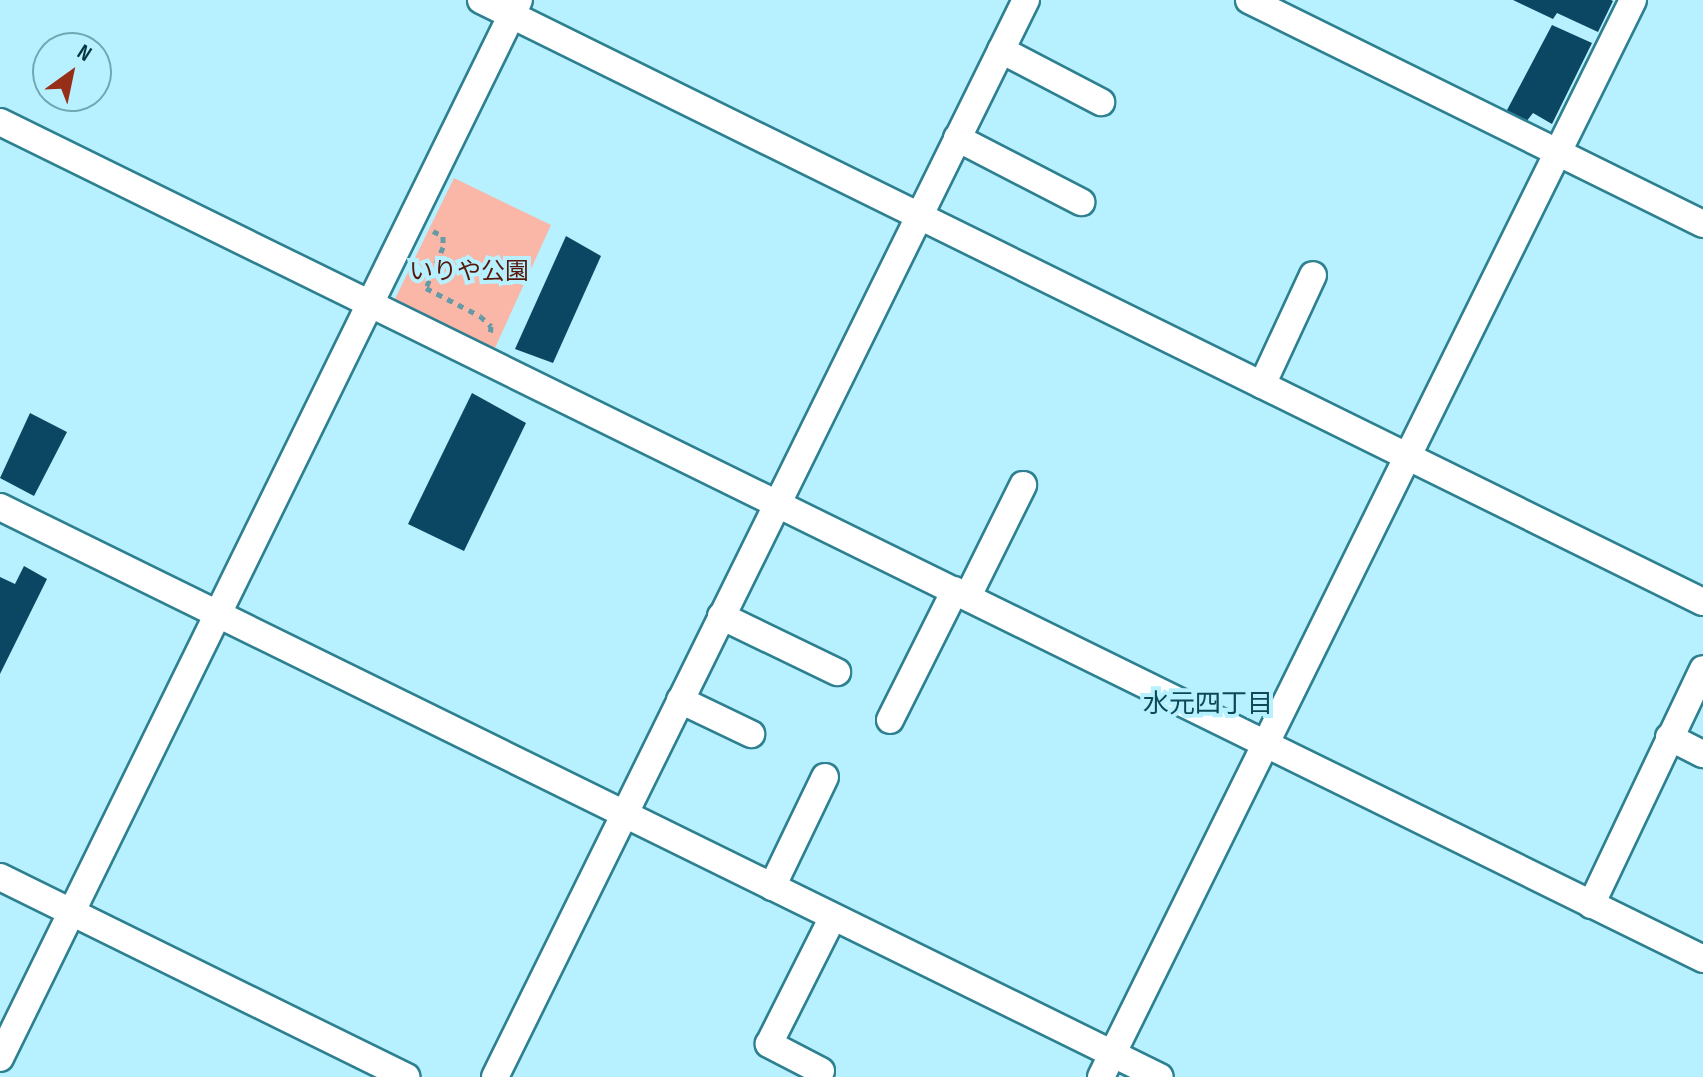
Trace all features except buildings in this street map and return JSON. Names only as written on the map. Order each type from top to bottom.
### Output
[{"type":"street","points":[[481,0],[515,8],[919,215],[1703,602]]},
{"type":"street","points":[[495,1077],[1026,0]]},
{"type":"street","points":[[1249,0],[1703,224]]},
{"type":"street","points":[[1107,1065],[1633,0]]},
{"type":"street","points":[[0,1058],[515,8]]},
{"type":"street","points":[[1001,50],[1101,102]]},
{"type":"street","points":[[0,122],[1703,959]]},
{"type":"street","points":[[957,138],[1081,202]]},
{"type":"street","points":[[1262,385],[1313,275]]},
{"type":"street","points":[[890,720],[1023,485]]},
{"type":"street","points":[[0,507],[833,917],[1107,1065],[1160,1077]]},
{"type":"street","points":[[721,616],[837,672]]},
{"type":"street","points":[[1591,905],[1703,669]]},
{"type":"street","points":[[680,700],[751,734]]},
{"type":"street","points":[[1669,737],[1703,754]]},
{"type":"street","points":[[772,887],[825,777]]},
{"type":"street","points":[[0,877],[406,1077]]},
{"type":"street","points":[[821,1071],[769,1044],[833,917]]},
{"type":"path","points":[[411,219],[443,236],[443,247],[426,288],[480,316],[491,326],[485,361]]},
{"type":"green space","name":"いりや公園","points":[[454,178],[551,225],[494,350],[393,303]]},
{"type":"district","name":"水元四丁目","points":[[1208,705]]}]
